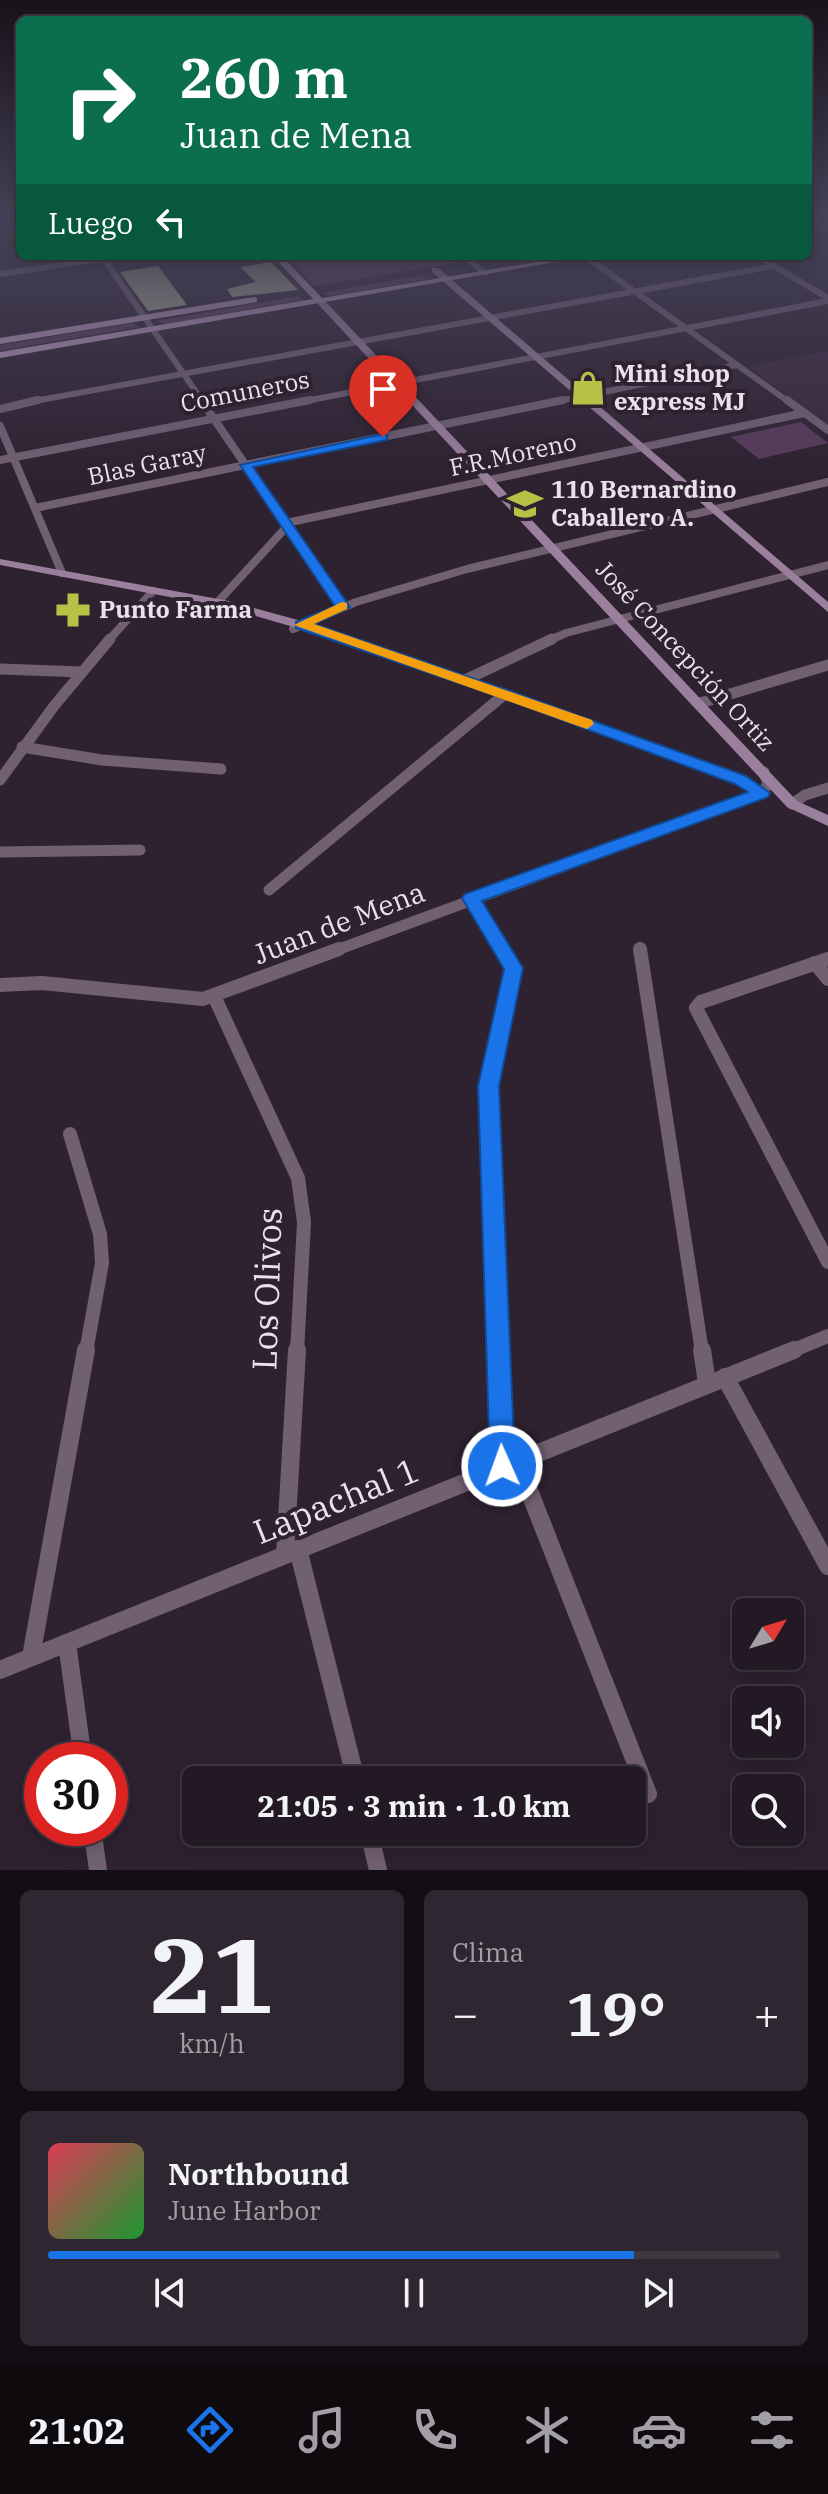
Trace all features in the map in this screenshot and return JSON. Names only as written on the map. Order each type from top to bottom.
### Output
[{"type":"main road","points":[[0,341],[225,304]]},
{"type":"main road","points":[[0,355],[301,304]]},
{"type":"street","points":[[135,304],[343,607]]},
{"type":"street","name":"José Concepción Ortiz","points":[[323,304],[792,804],[828,821]]},
{"type":"street","points":[[475,304],[828,608]]},
{"type":"street","points":[[0,409],[561,304]]},
{"type":"street","points":[[653,304],[828,430]]},
{"type":"street","name":"Comuneros","points":[[0,460],[805,304]]},
{"type":"street","name":"Blas Garay","points":[[35,508],[737,365]]},
{"type":"street","name":"F.R.Moreno","points":[[287,525],[804,413]]},
{"type":"street","points":[[0,426],[62,573]]},
{"type":"street","points":[[297,627],[343,607],[467,569],[828,482]]},
{"type":"street","points":[[218,605],[287,525]]},
{"type":"street","points":[[0,562],[218,605],[224,610],[297,627],[465,680],[502,697]]},
{"type":"street","points":[[465,680],[549,639],[828,565]]},
{"type":"street","points":[[0,780],[22,747],[82,672],[153,591]]},
{"type":"street","points":[[297,627],[502,697],[744,789],[792,804],[805,795],[828,788]]},
{"type":"street","points":[[700,703],[828,665]]},
{"type":"street","points":[[0,669],[82,672]]},
{"type":"street","points":[[269,890],[502,697]]},
{"type":"street","points":[[22,747],[102,760],[221,769]]},
{"type":"street","points":[[757,791],[768,784],[764,772]]},
{"type":"street","name":"Juan de Mena","points":[[209,998],[757,791]]},
{"type":"street","points":[[0,852],[140,850]]},
{"type":"street","points":[[471,898],[513,968],[489,1086],[510,1463],[648,1794]]},
{"type":"street","points":[[640,948],[707,1383]]},
{"type":"street","points":[[828,979],[822,961],[701,1002],[696,1008],[828,1262]]},
{"type":"street","points":[[0,985],[42,983],[209,998]]},
{"type":"street","name":"Los Olivos","points":[[209,998],[283,1141],[298,1178],[304,1222],[292,1552],[352,1766]]},
{"type":"street","points":[[31,1657],[102,1263],[100,1234],[70,1134]]},
{"type":"street","name":"Lapachal 1","points":[[0,1670],[828,1336]]},
{"type":"street","points":[[725,1377],[828,1566]]},
{"type":"street","points":[[67,1643],[81,1742]]},
{"type":"street","points":[[95,1846],[98,1870]]},
{"type":"street","points":[[372,1846],[378,1870]]},
{"type":"shaded area","points":[[251,304],[279,304],[164,324],[157,321]]},
{"type":"shaded area","points":[[133,323],[139,327],[0,351],[0,345]]},
{"type":"shaded area","points":[[828,351],[828,424],[747,366]]},
{"type":"shaded area","points":[[801,422],[828,443],[759,459],[731,437]]},
{"type":"building","points":[[143,304],[187,305],[148,311]]},
{"type":"slow traffic","points":[[342,606],[301,625],[587,724]]},
{"type":"place","name":"Mini shop express MJ","points":[[588,388]]},
{"type":"place","name":"110 Bernardino Caballero A.","points":[[525,504]]},
{"type":"place","name":"Punto Farma","points":[[73,610]]},
{"type":"route","points":[[383,437],[246,465],[343,607],[301,625],[505,694],[740,780],[762,793],[471,898],[513,968],[489,1086],[502,1466]]}]
